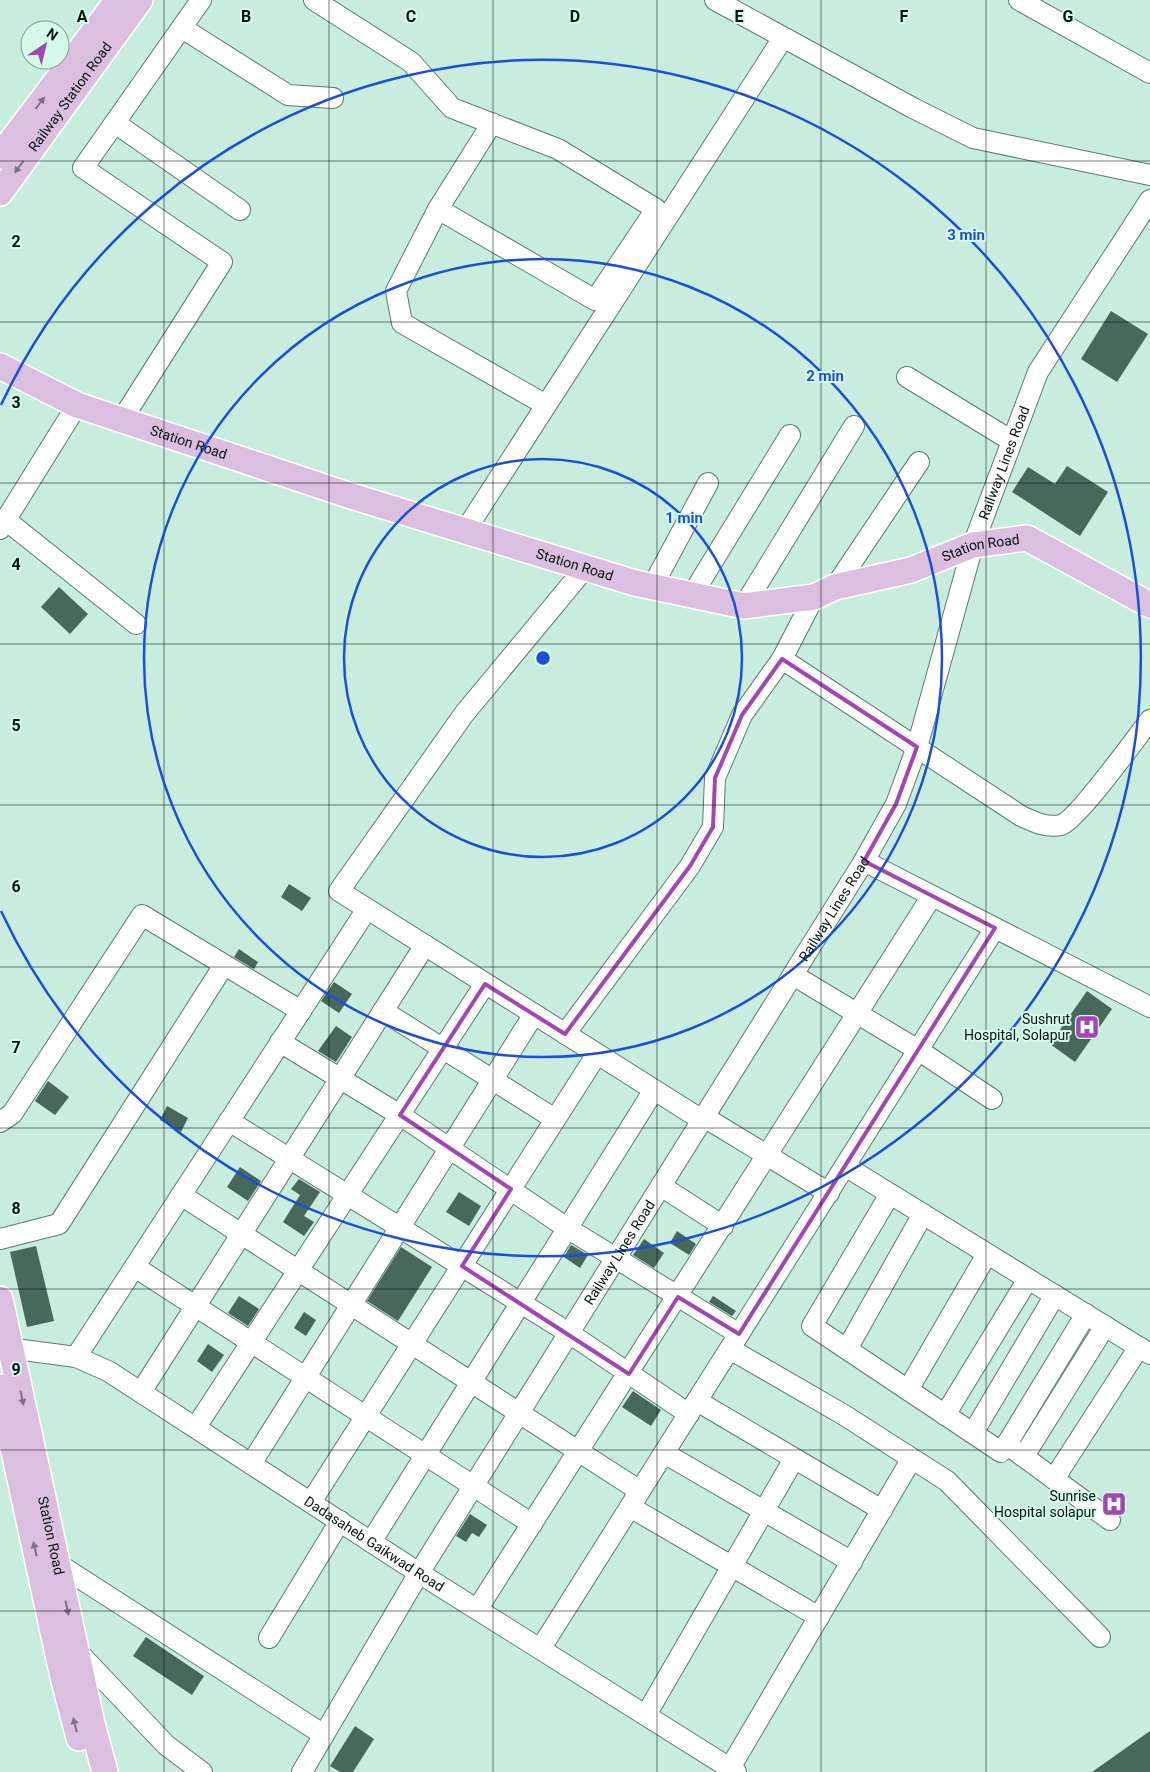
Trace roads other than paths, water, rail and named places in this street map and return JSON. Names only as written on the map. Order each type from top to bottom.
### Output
[{"type":"main road","name":"Railway Station Road","points":[[0,156],[118,0]]},
{"type":"main road","name":"Railway Station Road","points":[[0,193],[140,0]]},
{"type":"main road","name":"Station Road","points":[[0,366],[77,405],[121,421],[465,531],[652,587],[744,606],[825,592],[911,570],[973,545],[1027,538],[1150,605]]},
{"type":"main road","name":"Station Road","points":[[0,1300],[6,1348],[58,1564],[105,1772]]},
{"type":"main road","name":"Station Road","points":[[0,1387],[63,1677],[88,1772]]},
{"type":"street","points":[[121,421],[222,262],[84,168],[201,0]]},
{"type":"street","points":[[314,0],[411,62],[452,108],[558,149],[656,209],[595,300],[438,209]]},
{"type":"street","points":[[715,0],[973,138],[1150,175]]},
{"type":"street","points":[[1019,0],[1150,73]]},
{"type":"street","points":[[182,28],[288,96],[333,98]]},
{"type":"street","points":[[465,531],[783,38]]},
{"type":"street","points":[[115,123],[240,210]]},
{"type":"street","points":[[492,123],[438,209],[396,291],[402,323],[546,405]]},
{"type":"street","name":"Railway Lines Road","points":[[302,1772],[419,1573],[864,862],[896,804],[918,747],[973,545],[1038,372],[1150,200]]},
{"type":"street","points":[[907,377],[1012,441]]},
{"type":"street","points":[[77,405],[3,525],[136,624]]},
{"type":"street","points":[[744,606],[854,426]]},
{"type":"street","points":[[692,595],[790,435]]},
{"type":"street","points":[[565,1034],[690,866],[713,827],[715,778],[742,715],[825,592],[919,462]]},
{"type":"street","points":[[652,587],[708,483]]},
{"type":"street","points":[[585,568],[464,714],[339,892],[654,1090],[829,1193]]},
{"type":"street","points":[[782,658],[1020,816],[1048,827],[1063,824],[1093,795],[1150,720]]},
{"type":"street","points":[[864,862],[1150,1007]]},
{"type":"street","points":[[478,1608],[629,1374],[932,896]]},
{"type":"street","points":[[76,1357],[367,909]]},
{"type":"street","points":[[0,1122],[12,1114],[142,915],[301,1011]]},
{"type":"street","points":[[541,1648],[995,928]]},
{"type":"street","points":[[141,1392],[424,945]]},
{"type":"street","points":[[0,1239],[59,1224],[224,964]]},
{"type":"street","points":[[793,975],[918,1050],[992,1100]]},
{"type":"street","points":[[196,1427],[486,984]]},
{"type":"street","points":[[383,1011],[555,1119]]},
{"type":"street","points":[[251,1464],[534,1014]]},
{"type":"street","points":[[280,1042],[400,1115],[568,1228],[678,1296],[735,1341],[911,1460],[947,1481],[1100,1637]]},
{"type":"street","points":[[311,1502],[597,1054]]},
{"type":"street","points":[[371,1542],[654,1090]]},
{"type":"street","points":[[230,1121],[568,1333],[629,1374],[794,1459],[882,1510]]},
{"type":"street","points":[[845,1166],[1144,1350],[1054,1478]]},
{"type":"street","points":[[661,1186],[723,1226]]},
{"type":"street","points":[[890,1194],[812,1326],[1001,1452],[1006,1447],[1086,1314]]},
{"type":"street","points":[[181,1195],[519,1413],[578,1453],[635,1499],[732,1566],[819,1617]]},
{"type":"street","points":[[847,1349],[923,1214]]},
{"type":"street","points":[[908,1390],[987,1254]]},
{"type":"street","points":[[135,1267],[532,1524]]},
{"type":"street","points":[[945,1415],[1028,1279]]},
{"type":"street","points":[[973,1434],[1055,1295]]},
{"type":"street","points":[[1024,1456],[1105,1326]]},
{"type":"street","name":"Dadasaheb Gaikwad Road","points":[[6,1348],[76,1357],[108,1371],[419,1573],[478,1608],[733,1770]]},
{"type":"street","points":[[1006,1447],[1024,1456],[1110,1520]]},
{"type":"street","points":[[664,1453],[852,1562]]},
{"type":"street","points":[[646,1715],[794,1459]]},
{"type":"street","points":[[733,1770],[819,1617],[911,1460]]},
{"type":"street","points":[[268,1638],[340,1521]]},
{"type":"street","points":[[58,1564],[324,1734]]},
{"type":"street","points":[[77,1651],[166,1745],[202,1772]]},
{"type":"place","name":"Sushrut Hospital, Solapur","points":[[1087,1027]]},
{"type":"place","name":"Sunrise Hospital solapur","points":[[1114,1504]]}]
